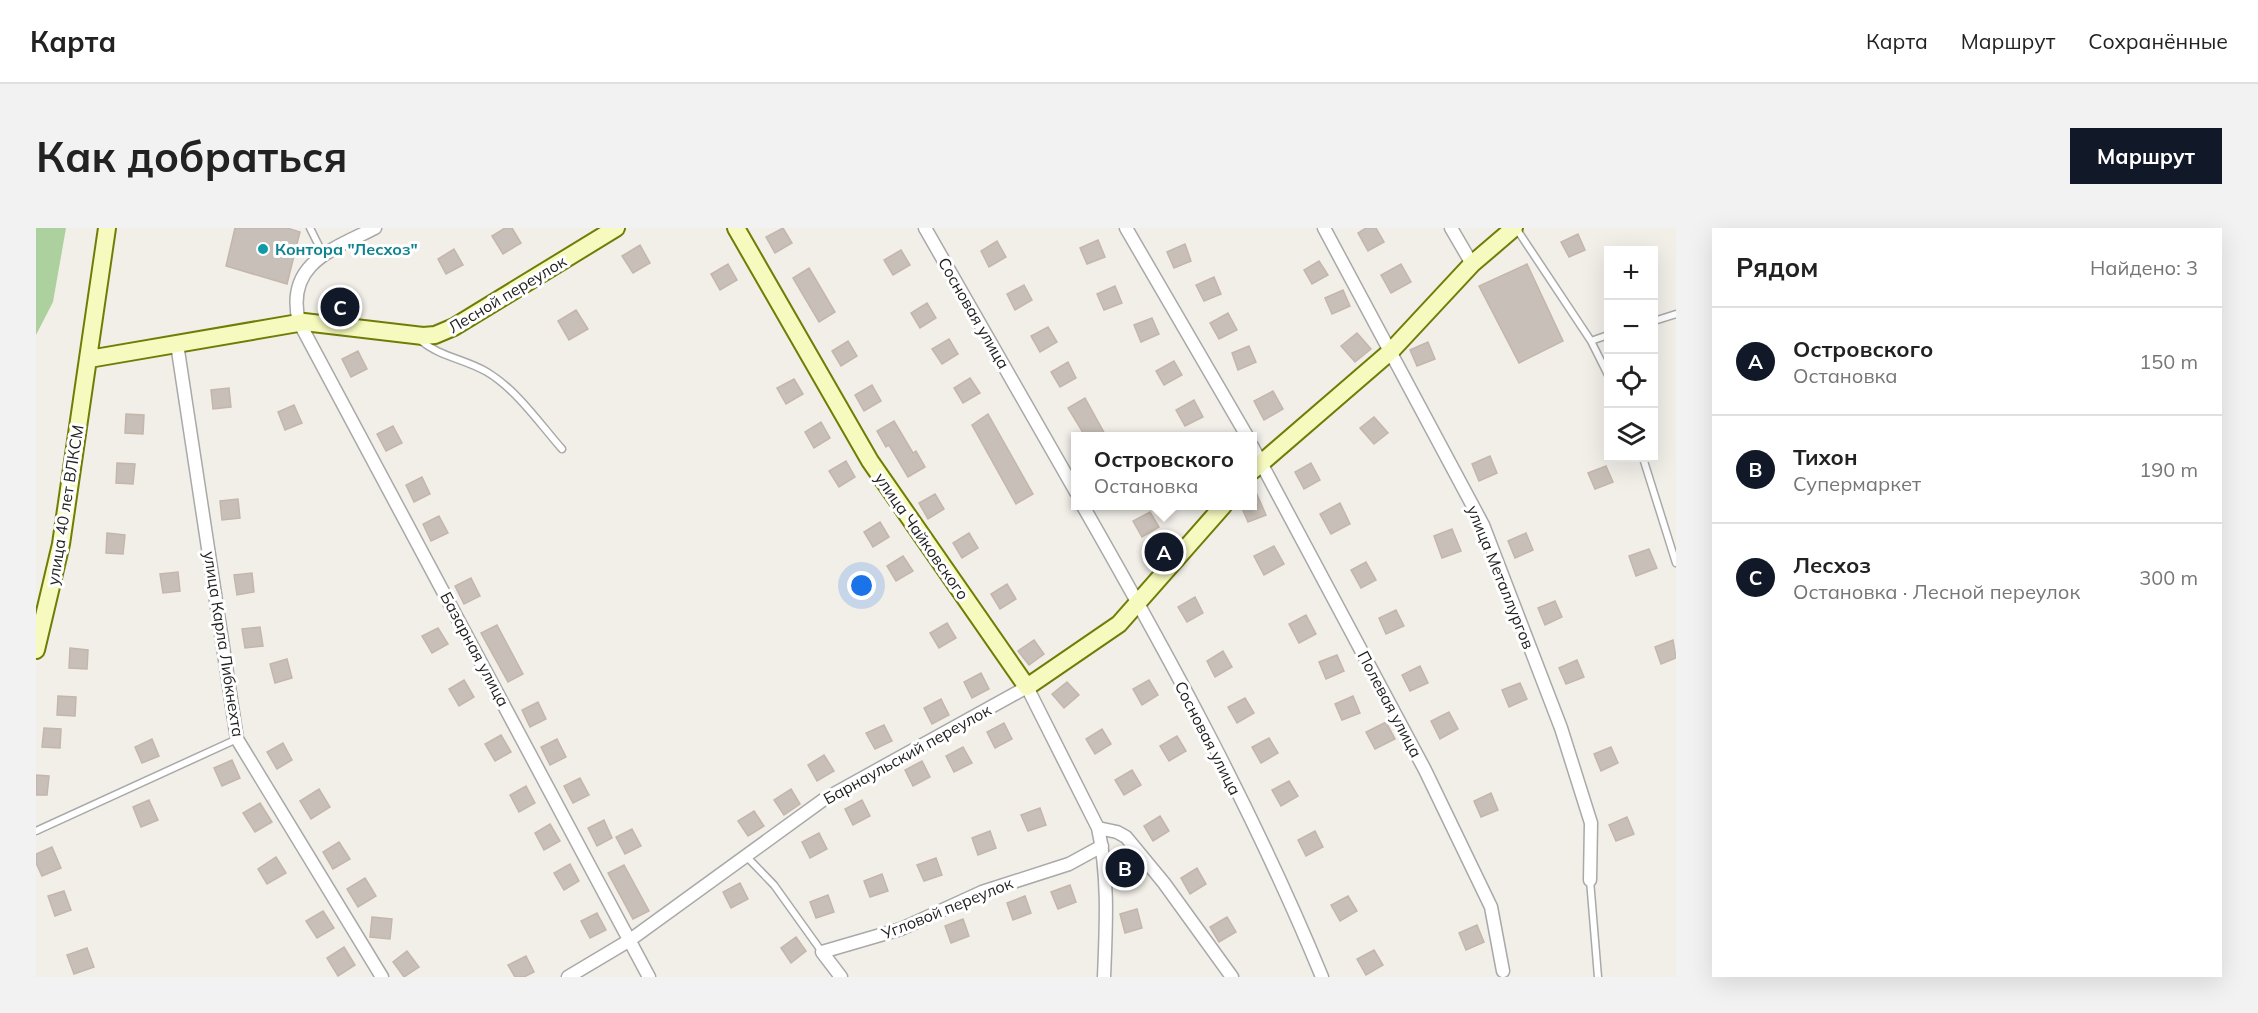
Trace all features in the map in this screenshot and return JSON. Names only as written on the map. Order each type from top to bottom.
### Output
[{"type":"street","name":"улица 40 лет ВЛКСМ","points":[[36,650],[61,543],[107,228]]},
{"type":"street","points":[[299,322],[295,308],[296,289],[306,271],[323,254],[375,228]]},
{"type":"street","name":"Лесной переулок","points":[[89,359],[299,322],[415,335],[435,335],[454,327],[616,228]]},
{"type":"street","name":"улица Чайковского","points":[[736,228],[870,461],[1027,687],[1098,828],[1102,846],[1106,936],[1104,977]]},
{"type":"street","name":"Сосновая улица","points":[[925,228],[1071,483]]},
{"type":"street","points":[[1126,228],[1245,432]]},
{"type":"street","name":"улица Металлургов","points":[[1323,228],[1483,525],[1561,728],[1591,823],[1590,880]]},
{"type":"street","points":[[1451,228],[1472,264]]},
{"type":"street","points":[[1257,466],[1391,351],[1472,264],[1515,228]]},
{"type":"street","name":"Базарная улица","points":[[299,322],[649,977]]},
{"type":"street","name":"улица Карла Либкнехта","points":[[177,345],[237,739],[382,977]]},
{"type":"street","name":"Полевая улица","points":[[1257,466],[1425,770],[1491,907],[1503,970]]},
{"type":"street","name":"Сосновая улица","points":[[1085,510],[1139,604],[1283,883],[1322,977]]},
{"type":"street","name":"Барнаульский переулок","points":[[568,977],[630,940],[823,800],[1027,687],[1119,624],[1220,510]]},
{"type":"street","points":[[1098,828],[1117,832],[1126,837],[1164,883],[1232,977]]},
{"type":"street","name":"Угловой переулок","points":[[822,952],[901,929],[982,892],[1069,864],[1102,846]]},
{"type":"street","points":[[822,952],[841,977]]},
{"type":"lane","points":[[310,228],[323,254]]},
{"type":"lane","points":[[1515,228],[1591,340],[1604,367]]},
{"type":"lane","points":[[1658,319],[1676,314]]},
{"type":"lane","points":[[415,335],[432,350],[474,366],[504,384],[562,450]]},
{"type":"lane","points":[[1591,340],[1604,336]]},
{"type":"lane","points":[[1644,462],[1676,563]]},
{"type":"lane","points":[[36,831],[237,739]]},
{"type":"lane","points":[[746,856],[774,885],[822,952]]},
{"type":"lane","points":[[1590,880],[1598,977]]},
{"type":"green space","points":[[36,228],[66,228],[53,302],[36,335]]},
{"type":"building","name":"Контора \"Лесхоз\"","points":[[235,228],[287,228],[300,232],[287,284],[226,266]]},
{"type":"building","points":[[505,228],[512,228],[521,243],[503,254],[492,236]]},
{"type":"building","points":[[783,228],[792,243],[775,253],[766,237]]},
{"type":"building","points":[[1366,228],[1376,228],[1384,242],[1368,251],[1358,233]]},
{"type":"building","points":[[1578,234],[1585,250],[1569,257],[1561,242]]},
{"type":"building","points":[[1098,240],[1105,257],[1087,264],[1080,248]]},
{"type":"building","points":[[997,241],[1006,257],[989,267],[981,251]]},
{"type":"building","points":[[1185,244],[1191,261],[1174,268],[1167,252]]},
{"type":"building","points":[[640,245],[650,263],[633,273],[622,256]]},
{"type":"building","points":[[454,249],[463,265],[446,274],[438,259]]},
{"type":"building","points":[[901,250],[910,265],[893,275],[884,260]]},
{"type":"building","points":[[1319,261],[1328,275],[1312,284],[1304,270]]},
{"type":"building","points":[[728,264],[737,280],[720,290],[711,274]]},
{"type":"building","points":[[1401,264],[1411,282],[1391,293],[1381,275]]},
{"type":"building","points":[[1527,264],[1563,341],[1519,363],[1479,286]]},
{"type":"building","points":[[809,268],[835,312],[819,322],[793,278]]},
{"type":"building","points":[[1214,277],[1221,294],[1204,301],[1196,285]]},
{"type":"building","points":[[1024,285],[1032,300],[1015,310],[1007,294]]},
{"type":"building","points":[[1115,286],[1122,303],[1104,310],[1097,294]]},
{"type":"building","points":[[1343,290],[1350,306],[1332,314],[1325,298]]},
{"type":"building","points":[[927,303],[936,318],[920,328],[911,313]]},
{"type":"building","points":[[576,310],[588,329],[569,340],[558,321]]},
{"type":"building","points":[[1228,313],[1237,330],[1219,339],[1210,323]]},
{"type":"building","points":[[1152,318],[1159,334],[1141,342],[1134,325]]},
{"type":"building","points":[[1048,327],[1057,342],[1040,352],[1031,336]]},
{"type":"building","points":[[1357,333],[1371,349],[1355,362],[1341,346]]},
{"type":"building","points":[[949,339],[958,354],[942,364],[932,349]]},
{"type":"building","points":[[848,341],[857,356],[841,366],[832,351]]},
{"type":"building","points":[[1428,342],[1435,359],[1417,366],[1410,350]]},
{"type":"building","points":[[1249,346],[1256,362],[1238,370],[1232,353]]},
{"type":"building","points":[[358,351],[367,369],[351,377],[342,359]]},
{"type":"building","points":[[1174,361],[1182,375],[1164,385],[1156,371]]},
{"type":"building","points":[[1068,362],[1076,378],[1060,387],[1051,372]]},
{"type":"building","points":[[970,378],[980,393],[963,403],[954,388]]},
{"type":"building","points":[[794,379],[803,394],[786,404],[777,388]]},
{"type":"building","points":[[872,385],[881,401],[864,411],[855,395]]},
{"type":"building","points":[[229,388],[231,407],[213,409],[211,390]]},
{"type":"building","points":[[1273,391],[1283,409],[1264,420],[1254,401]]},
{"type":"building","points":[[1085,398],[1104,432],[1083,432],[1068,408]]},
{"type":"building","points":[[1194,400],[1203,417],[1185,426],[1176,410]]},
{"type":"building","points":[[294,405],[302,423],[285,430],[278,412]]},
{"type":"building","points":[[126,414],[144,415],[143,434],[125,433]]},
{"type":"building","points":[[988,414],[1033,494],[1016,504],[972,425]]},
{"type":"building","points":[[1374,417],[1388,433],[1374,444],[1360,428]]},
{"type":"building","points":[[894,421],[913,453],[916,451],[925,467],[908,477],[889,445],[886,447],[877,431]]},
{"type":"building","points":[[821,422],[830,438],[814,448],[805,432]]},
{"type":"building","points":[[393,426],[402,443],[386,451],[377,434]]},
{"type":"building","points":[[1490,456],[1497,473],[1479,481],[1472,464]]},
{"type":"building","points":[[846,461],[855,477],[839,487],[829,471]]},
{"type":"building","points":[[117,463],[135,464],[133,484],[116,483]]},
{"type":"building","points":[[1311,463],[1320,480],[1304,489],[1295,472]]},
{"type":"building","points":[[1606,466],[1613,482],[1595,489],[1588,473]]},
{"type":"building","points":[[422,477],[430,494],[414,502],[406,485]]},
{"type":"building","points":[[935,494],[944,509],[928,519],[919,503]]},
{"type":"building","points":[[1257,494],[1266,515],[1248,522],[1243,510],[1257,510]]},
{"type":"building","points":[[238,499],[240,518],[222,520],[220,501]]},
{"type":"building","points":[[1340,503],[1350,524],[1331,534],[1320,514]]},
{"type":"building","points":[[1150,512],[1159,527],[1142,537],[1133,521]]},
{"type":"building","points":[[439,516],[448,533],[431,541],[423,524]]},
{"type":"building","points":[[880,522],[889,537],[873,547],[864,532]]},
{"type":"building","points":[[1452,529],[1461,551],[1442,558],[1434,536]]},
{"type":"building","points":[[107,533],[125,535],[123,554],[106,553]]},
{"type":"building","points":[[969,533],[978,548],[962,558],[953,543]]},
{"type":"building","points":[[1526,533],[1533,550],[1515,558],[1508,541]]},
{"type":"building","points":[[1274,546],[1284,564],[1264,575],[1254,556]]},
{"type":"building","points":[[1649,549],[1657,568],[1636,576],[1629,556]]},
{"type":"building","points":[[903,556],[913,571],[896,581],[887,566]]},
{"type":"building","points":[[1366,562],[1376,580],[1361,588],[1351,570]]},
{"type":"building","points":[[178,572],[180,591],[163,593],[160,574]]},
{"type":"building","points":[[252,573],[254,592],[237,595],[234,575]]},
{"type":"building","points":[[471,578],[480,596],[464,604],[455,586]]},
{"type":"building","points":[[1007,584],[1016,599],[1000,609],[991,594]]},
{"type":"building","points":[[1195,597],[1203,613],[1187,622],[1178,607]]},
{"type":"building","points":[[1555,601],[1562,617],[1545,625],[1538,608]]},
{"type":"building","points":[[1396,610],[1404,626],[1386,634],[1379,618]]},
{"type":"building","points":[[1306,615],[1316,634],[1299,643],[1289,624]]},
{"type":"building","points":[[947,623],[956,638],[939,648],[930,633]]},
{"type":"building","points":[[497,625],[523,674],[508,682],[481,633]]},
{"type":"building","points":[[260,627],[263,646],[245,648],[242,629]]},
{"type":"building","points":[[438,628],[448,644],[432,653],[422,636]]},
{"type":"building","points":[[1034,640],[1044,654],[1029,665],[1018,651]]},
{"type":"building","points":[[1673,640],[1676,658],[1661,664],[1655,647]]},
{"type":"building","points":[[70,648],[88,650],[87,669],[69,668]]},
{"type":"building","points":[[1223,651],[1232,667],[1215,677],[1207,661]]},
{"type":"building","points":[[1337,655],[1344,671],[1326,679],[1319,662]]},
{"type":"building","points":[[287,659],[292,678],[275,683],[270,664]]},
{"type":"building","points":[[1577,660],[1584,677],[1566,684],[1559,668]]},
{"type":"building","points":[[1420,666],[1428,683],[1410,691],[1402,675]]},
{"type":"building","points":[[981,673],[989,689],[972,698],[964,682]]},
{"type":"building","points":[[464,680],[474,697],[459,706],[449,689]]},
{"type":"building","points":[[1149,680],[1158,695],[1142,705],[1133,689]]},
{"type":"building","points":[[1067,682],[1079,695],[1064,708],[1052,694]]},
{"type":"building","points":[[1520,683],[1527,699],[1509,707],[1502,690]]},
{"type":"building","points":[[58,696],[76,697],[75,716],[57,715]]},
{"type":"building","points":[[1353,696],[1360,713],[1342,720],[1335,704]]},
{"type":"building","points":[[1245,698],[1254,713],[1237,723],[1228,707]]},
{"type":"building","points":[[941,699],[949,715],[932,724],[924,708]]},
{"type":"building","points":[[538,702],[546,719],[530,727],[522,710]]},
{"type":"building","points":[[1449,712],[1458,729],[1440,739],[1431,721]]},
{"type":"building","points":[[1386,722],[1395,739],[1375,749],[1366,732]]},
{"type":"building","points":[[1004,723],[1012,739],[995,748],[987,732]]},
{"type":"building","points":[[884,725],[892,741],[875,749],[866,733]]},
{"type":"building","points":[[44,728],[61,729],[60,748],[42,747]]},
{"type":"building","points":[[1102,729],[1111,744],[1095,754],[1086,739]]},
{"type":"building","points":[[501,735],[511,752],[495,761],[485,744]]},
{"type":"building","points":[[1177,736],[1186,751],[1169,761],[1160,746]]},
{"type":"building","points":[[1269,738],[1278,753],[1261,763],[1252,747]]},
{"type":"building","points":[[152,739],[159,756],[142,763],[135,747]]},
{"type":"building","points":[[557,739],[566,757],[550,765],[541,747]]},
{"type":"building","points":[[283,743],[292,760],[277,769],[267,752]]},
{"type":"building","points":[[963,747],[972,763],[954,772],[946,756]]},
{"type":"building","points":[[1611,747],[1618,763],[1601,771],[1594,754]]},
{"type":"building","points":[[824,755],[834,771],[817,781],[808,765]]},
{"type":"building","points":[[232,760],[240,778],[222,786],[214,768]]},
{"type":"building","points":[[922,761],[930,777],[913,786],[905,770]]},
{"type":"building","points":[[1132,770],[1141,785],[1124,795],[1115,780]]},
{"type":"building","points":[[36,775],[49,776],[47,795],[36,795]]},
{"type":"building","points":[[580,778],[589,795],[573,803],[564,786]]},
{"type":"building","points":[[1289,781],[1298,796],[1281,806],[1272,790]]},
{"type":"building","points":[[526,786],[535,803],[519,812],[510,795]]},
{"type":"building","points":[[319,789],[330,807],[311,819],[300,801]]},
{"type":"building","points":[[791,789],[800,804],[784,815],[774,800]]},
{"type":"building","points":[[1491,793],[1498,810],[1481,817],[1474,801]]},
{"type":"building","points":[[149,800],[158,820],[141,827],[133,807]]},
{"type":"building","points":[[862,800],[870,816],[853,825],[845,809]]},
{"type":"building","points":[[260,803],[272,822],[255,832],[243,813]]},
{"type":"building","points":[[1040,808],[1046,825],[1028,831],[1021,815]]},
{"type":"building","points":[[754,811],[764,826],[748,836],[738,821]]},
{"type":"building","points":[[1160,816],[1169,831],[1153,841],[1144,826]]},
{"type":"building","points":[[1627,817],[1634,834],[1616,841],[1609,825]]},
{"type":"building","points":[[604,820],[612,838],[597,846],[588,828]]},
{"type":"building","points":[[550,824],[560,841],[544,850],[535,833]]},
{"type":"building","points":[[632,829],[641,846],[625,854],[616,837]]},
{"type":"building","points":[[990,831],[996,848],[978,855],[972,838]]},
{"type":"building","points":[[1315,831],[1323,847],[1306,856],[1298,840]]},
{"type":"building","points":[[819,833],[827,849],[810,858],[802,842]]},
{"type":"building","points":[[339,842],[350,859],[333,869],[323,852]]},
{"type":"building","points":[[52,847],[61,868],[42,876],[36,863],[36,854]]},
{"type":"building","points":[[1127,851],[1144,872],[1121,886],[1113,873],[1112,861]]},
{"type":"building","points":[[276,857],[286,873],[267,884],[258,869]]},
{"type":"building","points":[[936,858],[942,875],[924,881],[917,865]]},
{"type":"building","points":[[570,864],[579,881],[564,890],[554,873]]},
{"type":"building","points":[[624,865],[649,911],[633,919],[608,873]]},
{"type":"building","points":[[1197,868],[1206,884],[1190,894],[1181,878]]},
{"type":"building","points":[[882,874],[888,891],[870,897],[864,881]]},
{"type":"building","points":[[365,878],[376,896],[358,907],[347,889]]},
{"type":"building","points":[[740,883],[748,899],[731,908],[723,892]]},
{"type":"building","points":[[1070,885],[1076,902],[1058,909],[1051,892]]},
{"type":"building","points":[[64,891],[71,910],[55,916],[48,896]]},
{"type":"building","points":[[828,895],[834,912],[816,918],[810,902]]},
{"type":"building","points":[[1025,896],[1031,913],[1013,920],[1007,903]]},
{"type":"building","points":[[1348,896],[1357,911],[1340,921],[1331,905]]},
{"type":"building","points":[[1137,909],[1142,928],[1125,933],[1120,914]]},
{"type":"building","points":[[323,911],[334,928],[317,938],[306,921]]},
{"type":"building","points":[[597,913],[606,930],[590,938],[581,921]]},
{"type":"building","points":[[372,917],[392,919],[390,939],[370,937]]},
{"type":"building","points":[[1227,917],[1236,932],[1219,942],[1210,927]]},
{"type":"building","points":[[963,919],[969,936],[951,943],[945,926]]},
{"type":"building","points":[[1477,925],[1484,942],[1466,950],[1459,933]]},
{"type":"building","points":[[796,937],[806,951],[791,963],[781,948]]},
{"type":"building","points":[[344,947],[355,965],[338,976],[327,958]]},
{"type":"building","points":[[87,948],[94,967],[74,974],[67,955]]},
{"type":"building","points":[[1374,950],[1383,965],[1366,975],[1357,959]]},
{"type":"building","points":[[407,951],[419,967],[404,977],[393,962]]},
{"type":"building","points":[[526,956],[534,972],[524,977],[515,977],[508,965]]},
{"type":"place","name":"Контора \"Лесхоз\"","points":[[263,249]]},
{"type":"place","name":"Лесхоз","points":[[340,307]]},
{"type":"place","name":"Островского","points":[[1164,552]]},
{"type":"place","name":"Тихон","points":[[1125,868]]}]
